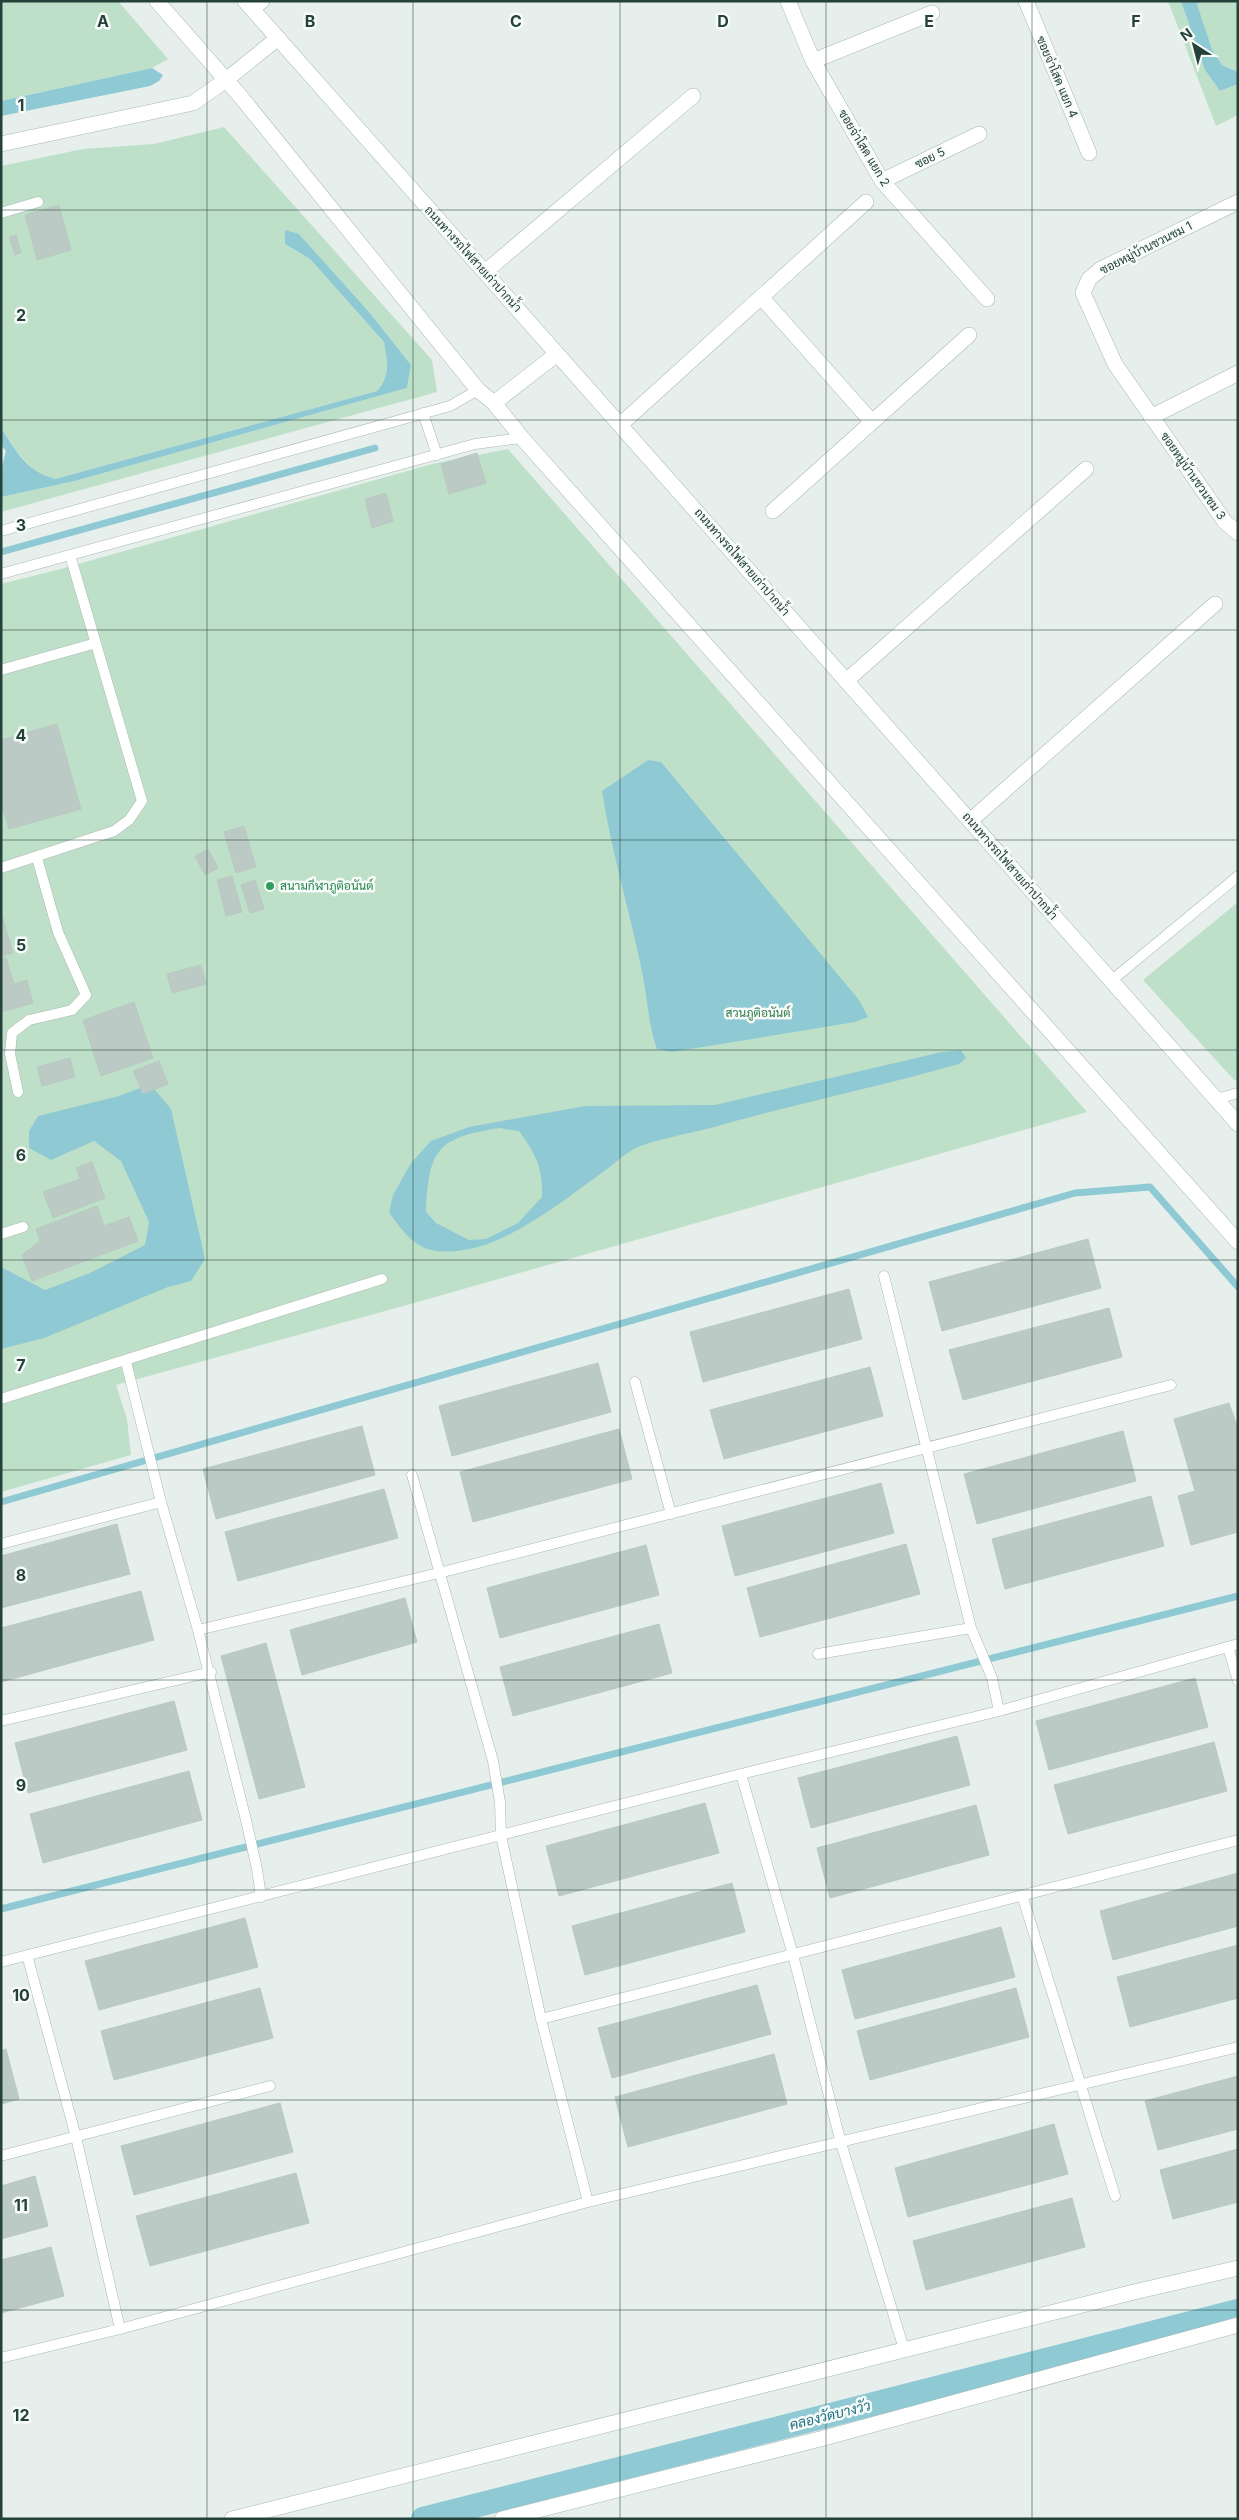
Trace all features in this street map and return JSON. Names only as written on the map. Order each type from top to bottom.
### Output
[{"type":"street","points":[[157,1],[226,80],[478,390],[494,404],[522,438],[1238,1242]]},
{"type":"street","name":"ซอยจ่าโสด แยก 2","points":[[788,1],[813,61],[882,181],[987,299]]},
{"type":"street","name":"ซอยจ่าโสด แยก 4","points":[[1026,1],[1089,153]]},
{"type":"street","name":"ถนนทางรถไฟสายเก่าปากน้ำ","points":[[253,4],[278,38],[1238,1124]]},
{"type":"street","points":[[813,61],[932,13]]},
{"type":"street","points":[[1,144],[192,103],[226,80],[278,38]]},
{"type":"street","points":[[485,272],[693,96]]},
{"type":"street","name":"ซอย 5","points":[[882,181],[979,134]]},
{"type":"street","points":[[620,424],[762,298],[866,202]]},
{"type":"street","name":"ซอยหมู่บ้านชวนชม 1","points":[[1151,416],[1115,364],[1083,293],[1089,279],[1102,268],[1238,202]]},
{"type":"street","points":[[762,298],[872,422]]},
{"type":"street","points":[[772,511],[969,335]]},
{"type":"street","points":[[494,404],[557,354]]},
{"type":"street","points":[[1151,416],[1238,373]]},
{"type":"street","name":"ซอยหมู่บ้านชวนชม 3","points":[[1151,416],[1225,522],[1238,533]]},
{"type":"street","points":[[846,681],[1086,469]]},
{"type":"street","points":[[970,821],[1215,604]]},
{"type":"street","points":[[232,2519],[904,2349],[1238,2268]]},
{"type":"street","points":[[502,2519],[824,2438],[1238,2325]]},
{"type":"lane","points":[[1,213],[38,202]]},
{"type":"lane","points":[[1,531],[450,406],[478,390]]},
{"type":"lane","points":[[423,413],[436,455]]},
{"type":"lane","points":[[1,574],[475,444],[522,438]]},
{"type":"lane","points":[[1,868],[37,858],[114,831],[129,820],[142,801],[70,555]]},
{"type":"lane","points":[[1,670],[96,643]]},
{"type":"lane","points":[[18,1092],[10,1054],[12,1033],[29,1020],[72,1010],[86,995],[58,932],[37,858]]},
{"type":"lane","points":[[1111,981],[1238,876]]},
{"type":"lane","points":[[1216,1099],[1238,1092]]},
{"type":"lane","points":[[1,1234],[23,1227]]},
{"type":"lane","points":[[884,1276],[971,1628],[992,1678],[999,1711]]},
{"type":"lane","points":[[1,1399],[126,1362],[382,1279]]},
{"type":"lane","points":[[126,1362],[129,1381],[157,1480],[161,1502],[211,1672],[258,1869],[261,1897]]},
{"type":"lane","points":[[635,1382],[671,1514]]},
{"type":"lane","points":[[198,1630],[439,1573],[1171,1385]]},
{"type":"lane","points":[[412,1475],[493,1760],[500,1802],[501,1836],[541,2019],[588,2202]]},
{"type":"lane","points":[[1,1544],[161,1502]]},
{"type":"lane","points":[[818,1654],[971,1628]]},
{"type":"lane","points":[[1,1962],[741,1774],[999,1711],[1233,1646],[1238,1681]]},
{"type":"lane","points":[[1,1721],[211,1672]]},
{"type":"lane","points":[[741,1774],[793,1955],[841,2143],[904,2349]]},
{"type":"lane","points":[[541,2019],[1238,1840]]},
{"type":"lane","points":[[1022,1895],[1115,2196]]},
{"type":"lane","points":[[27,1955],[76,2137],[120,2329]]},
{"type":"lane","points":[[1,2358],[120,2329],[588,2202],[1080,2086],[1238,2046]]},
{"type":"lane","points":[[1,2156],[270,2086]]},
{"type":"green space","points":[[1,1],[118,1],[168,59],[152,68],[1,101]]},
{"type":"green space","points":[[1168,1],[1181,1],[1205,70],[1220,91],[1238,84],[1238,115],[1216,126]]},
{"type":"green space","points":[[1203,1],[1238,1],[1238,72],[1222,65],[1212,49],[1197,4]]},
{"type":"green space","points":[[224,127],[432,360],[437,392],[1,512],[1,497],[75,481],[407,388],[411,365],[370,313],[299,234],[285,244],[310,259],[384,342],[387,368],[384,379],[377,391],[55,479],[38,475],[17,452],[1,428],[1,166],[83,149],[154,144]]},
{"type":"green space","name":"สวนภูติอนันต์","points":[[508,449],[1087,1112],[407,1305],[116,1385],[127,1419],[131,1455],[1,1492],[1,584],[57,570],[432,464]]},
{"type":"green space","points":[[1238,902],[1238,1080],[1234,1080],[1143,980]]},
{"type":"water","points":[[1181,1],[1203,1],[1197,4],[1212,49],[1222,65],[1238,72],[1238,84],[1220,91],[1205,70]]},
{"type":"water","points":[[152,68],[163,75],[159,81],[150,86],[1,116],[1,101]]},
{"type":"water","points":[[285,230],[299,234],[370,313],[411,365],[407,388],[75,481],[1,497],[1,471],[6,451],[1,445],[1,428],[17,453],[29,466],[55,479],[377,391],[384,379],[387,368],[384,342],[310,259],[285,244]]},
{"type":"water","points":[[648,760],[661,762],[859,1000],[868,1017],[855,1022],[672,1052],[657,1049],[650,1024],[644,982],[611,839],[602,791]]},
{"type":"water","points":[[961,1050],[966,1058],[959,1064],[661,1140],[634,1149],[522,1228],[487,1244],[470,1249],[442,1252],[422,1247],[406,1234],[389,1212],[393,1195],[411,1163],[431,1141],[469,1127],[585,1106],[715,1105],[942,1052]],"holes":[[[499,1128],[519,1131],[534,1154],[540,1169],[542,1197],[518,1223],[486,1239],[469,1240],[436,1223],[426,1212],[427,1191],[434,1160],[440,1150],[449,1142],[478,1132]]]},
{"type":"water","points":[[150,1084],[171,1109],[205,1259],[191,1281],[168,1287],[44,1338],[1,1349],[1,1267],[45,1290],[90,1273],[145,1245],[149,1222],[121,1161],[94,1141],[51,1160],[29,1148],[29,1131],[38,1116],[119,1096]]},
{"type":"building","points":[[59,205],[71,250],[37,260],[25,215]]},
{"type":"building","points":[[16,235],[21,253],[15,255],[9,237]]},
{"type":"building","points":[[477,453],[486,483],[449,494],[441,464]]},
{"type":"building","points":[[386,493],[393,521],[372,528],[365,499]]},
{"type":"building","points":[[57,724],[81,809],[9,829],[1,803],[1,740]]},
{"type":"building","points":[[244,826],[256,867],[236,873],[224,832]]},
{"type":"building","points":[[208,849],[218,868],[205,875],[195,856]]},
{"type":"building","points":[[232,876],[242,912],[226,916],[217,880]]},
{"type":"building","points":[[255,880],[264,909],[250,913],[241,885]]},
{"type":"building","points":[[1,912],[13,953],[1,956]]},
{"type":"building","points":[[6,958],[14,984],[27,980],[33,1003],[1,1012],[1,959]]},
{"type":"building","points":[[201,965],[206,984],[172,993],[167,974]]},
{"type":"building","points":[[134,1002],[153,1058],[101,1076],[83,1020]]},
{"type":"building","points":[[70,1058],[75,1077],[42,1086],[37,1067]]},
{"type":"building","points":[[159,1061],[168,1084],[143,1094],[133,1071]]},
{"type":"building","points":[[92,1162],[105,1198],[53,1218],[43,1192],[80,1179],[76,1168]]},
{"type":"building","points":[[97,1206],[104,1226],[129,1217],[138,1241],[32,1281],[22,1255],[40,1241],[36,1229]]},
{"type":"building","points":[[1088,1239],[1101,1288],[942,1331],[929,1282]]},
{"type":"building","points":[[849,1289],[862,1339],[703,1382],[690,1332]]},
{"type":"building","points":[[1109,1308],[1122,1357],[963,1400],[949,1350]]},
{"type":"building","points":[[598,1363],[611,1412],[452,1456],[439,1406]]},
{"type":"building","points":[[870,1367],[883,1416],[724,1459],[710,1410]]},
{"type":"building","points":[[1229,1403],[1238,1429],[1238,1532],[1191,1545],[1178,1496],[1195,1491],[1174,1419]]},
{"type":"building","points":[[362,1426],[375,1475],[216,1519],[203,1469]]},
{"type":"building","points":[[619,1429],[632,1479],[473,1522],[460,1472]]},
{"type":"building","points":[[1123,1431],[1136,1481],[977,1524],[964,1474]]},
{"type":"building","points":[[881,1483],[894,1533],[735,1576],[722,1526]]},
{"type":"building","points":[[384,1489],[398,1538],[238,1581],[225,1532]]},
{"type":"building","points":[[1151,1496],[1164,1546],[1005,1589],[992,1539]]},
{"type":"building","points":[[117,1524],[130,1574],[1,1608],[1,1556]]},
{"type":"building","points":[[906,1544],[920,1594],[760,1637],[747,1588]]},
{"type":"building","points":[[646,1545],[659,1595],[500,1638],[487,1588]]},
{"type":"building","points":[[141,1591],[154,1640],[1,1682],[1,1628]]},
{"type":"building","points":[[405,1598],[417,1642],[302,1675],[290,1630]]},
{"type":"building","points":[[659,1624],[672,1673],[513,1716],[500,1667]]},
{"type":"building","points":[[266,1643],[305,1787],[259,1799],[221,1656]]},
{"type":"building","points":[[1195,1678],[1208,1727],[1049,1770],[1036,1721]]},
{"type":"building","points":[[174,1701],[187,1750],[28,1793],[15,1743]]},
{"type":"building","points":[[957,1736],[970,1785],[811,1828],[798,1778]]},
{"type":"building","points":[[1214,1742],[1227,1791],[1068,1834],[1054,1785]]},
{"type":"building","points":[[189,1771],[202,1820],[43,1863],[30,1814]]},
{"type":"building","points":[[705,1803],[719,1853],[559,1896],[546,1846]]},
{"type":"building","points":[[976,1805],[989,1855],[830,1898],[817,1848]]},
{"type":"building","points":[[1238,1873],[1238,1926],[1113,1960],[1100,1911]]},
{"type":"building","points":[[732,1883],[745,1932],[585,1975],[572,1926]]},
{"type":"building","points":[[245,1918],[258,1967],[99,2010],[85,1961]]},
{"type":"building","points":[[1001,1927],[1015,1977],[855,2019],[842,1970]]},
{"type":"building","points":[[1238,1945],[1238,1998],[1130,2027],[1117,1977]]},
{"type":"building","points":[[757,1985],[771,2034],[612,2078],[598,2028]]},
{"type":"building","points":[[260,1988],[273,2038],[114,2080],[101,2031]]},
{"type":"building","points":[[1016,1988],[1029,2037],[870,2080],[857,2031]]},
{"type":"building","points":[[6,2049],[19,2099],[1,2104],[1,2051]]},
{"type":"building","points":[[774,2054],[787,2104],[628,2147],[615,2097]]},
{"type":"building","points":[[1238,2076],[1238,2129],[1158,2150],[1145,2101]]},
{"type":"building","points":[[280,2103],[293,2152],[134,2195],[121,2146]]},
{"type":"building","points":[[1054,2124],[1068,2174],[908,2217],[895,2168]]},
{"type":"building","points":[[1238,2149],[1238,2202],[1173,2219],[1160,2170]]},
{"type":"building","points":[[296,2173],[309,2223],[150,2266],[136,2216]]},
{"type":"building","points":[[35,2176],[48,2226],[1,2239],[1,2186]]},
{"type":"building","points":[[1072,2198],[1085,2247],[926,2290],[913,2241]]},
{"type":"building","points":[[51,2247],[64,2296],[1,2313],[1,2260]]},
{"type":"waterway","points":[[1,552],[375,448]]},
{"type":"waterway","points":[[1,1502],[1075,1193],[1150,1187],[1238,1287]]},
{"type":"waterway","points":[[1,1909],[1238,1596]]},
{"type":"waterway","name":"คลองวัดบางวัว","points":[[423,2519],[1238,2311]]},
{"type":"place","name":"สนามกีฬาภูติอนันต์","points":[[270,886]]}]
